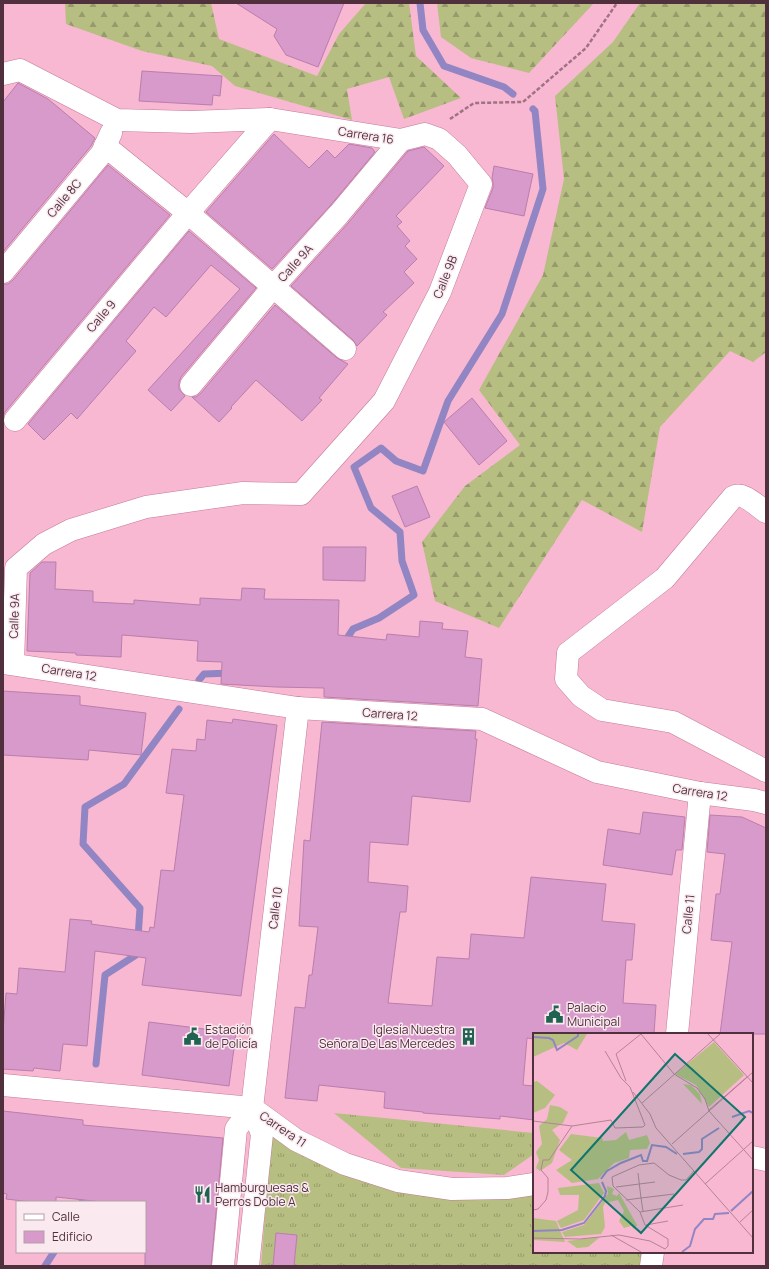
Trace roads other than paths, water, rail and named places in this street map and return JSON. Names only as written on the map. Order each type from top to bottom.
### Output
[{"type":"street","points":[[3,92],[12,72],[117,120]]},
{"type":"street","name":"Carrera 16","points":[[117,120],[192,122],[270,119],[400,140],[425,134],[438,139],[457,155]]},
{"type":"street","name":"Calle 9","points":[[15,420],[188,213],[270,119]]},
{"type":"street","name":"Calle 8C","points":[[3,272],[102,153],[117,120]]},
{"type":"street","name":"Calle 9A","points":[[191,386],[273,288],[339,214],[400,140]]},
{"type":"street","points":[[105,146],[188,213],[345,349]]},
{"type":"street","name":"Calle 9B","points":[[16,568],[44,544],[71,530],[146,507],[243,493],[302,494],[384,401],[440,292],[481,184],[457,155]]},
{"type":"street","points":[[766,512],[742,496],[737,494],[732,497],[665,578],[568,653],[566,679],[581,696],[602,710],[673,722],[766,771]]},
{"type":"street","name":"Calle 9A","points":[[8,663],[16,568]]},
{"type":"street","name":"Carrera 12","points":[[8,663],[298,708],[482,719],[597,772],[700,793],[766,803]]},
{"type":"street","name":"Calle 10","points":[[248,1266],[262,1134],[252,1108],[298,708]]},
{"type":"street","name":"Calle 11","points":[[677,1033],[700,793]]},
{"type":"street","name":"Carrera 11","points":[[3,1085],[252,1108],[296,1140],[345,1164],[398,1181],[452,1189],[507,1188],[533,1184]]},
{"type":"street","points":[[223,1266],[236,1129],[252,1108]]},
{"type":"street","points":[[753,1157],[766,1160]]},
{"type":"street","points":[[651,1266],[653,1253]]},
{"type":"waterway","points":[[420,3],[423,30],[444,66],[504,87],[513,94]]},
{"type":"waterway","points":[[344,643],[353,629],[379,618],[414,595],[402,561],[400,532],[371,508],[354,467],[381,448],[396,461],[423,471],[448,401],[502,314],[543,189],[535,111],[533,109]]},
{"type":"waterway","points":[[199,680],[204,674],[231,673]]},
{"type":"waterway","points":[[138,938],[140,908],[83,844],[85,807],[124,784],[179,709]]},
{"type":"waterway","points":[[96,1064],[105,975],[136,955],[137,949]]},
{"type":"waterway","points":[[45,1266],[53,1253]]},
{"type":"place","name":"Palacio Municipal","points":[[554,1014]]},
{"type":"place","name":"Estación de Policía","points":[[192,1036]]},
{"type":"place","name":"Iglesía Nuestra Señora De Las Mercedes","points":[[468,1036]]},
{"type":"place","name":"Hamburguesas & Perros Doble A","points":[[202,1194]]}]
